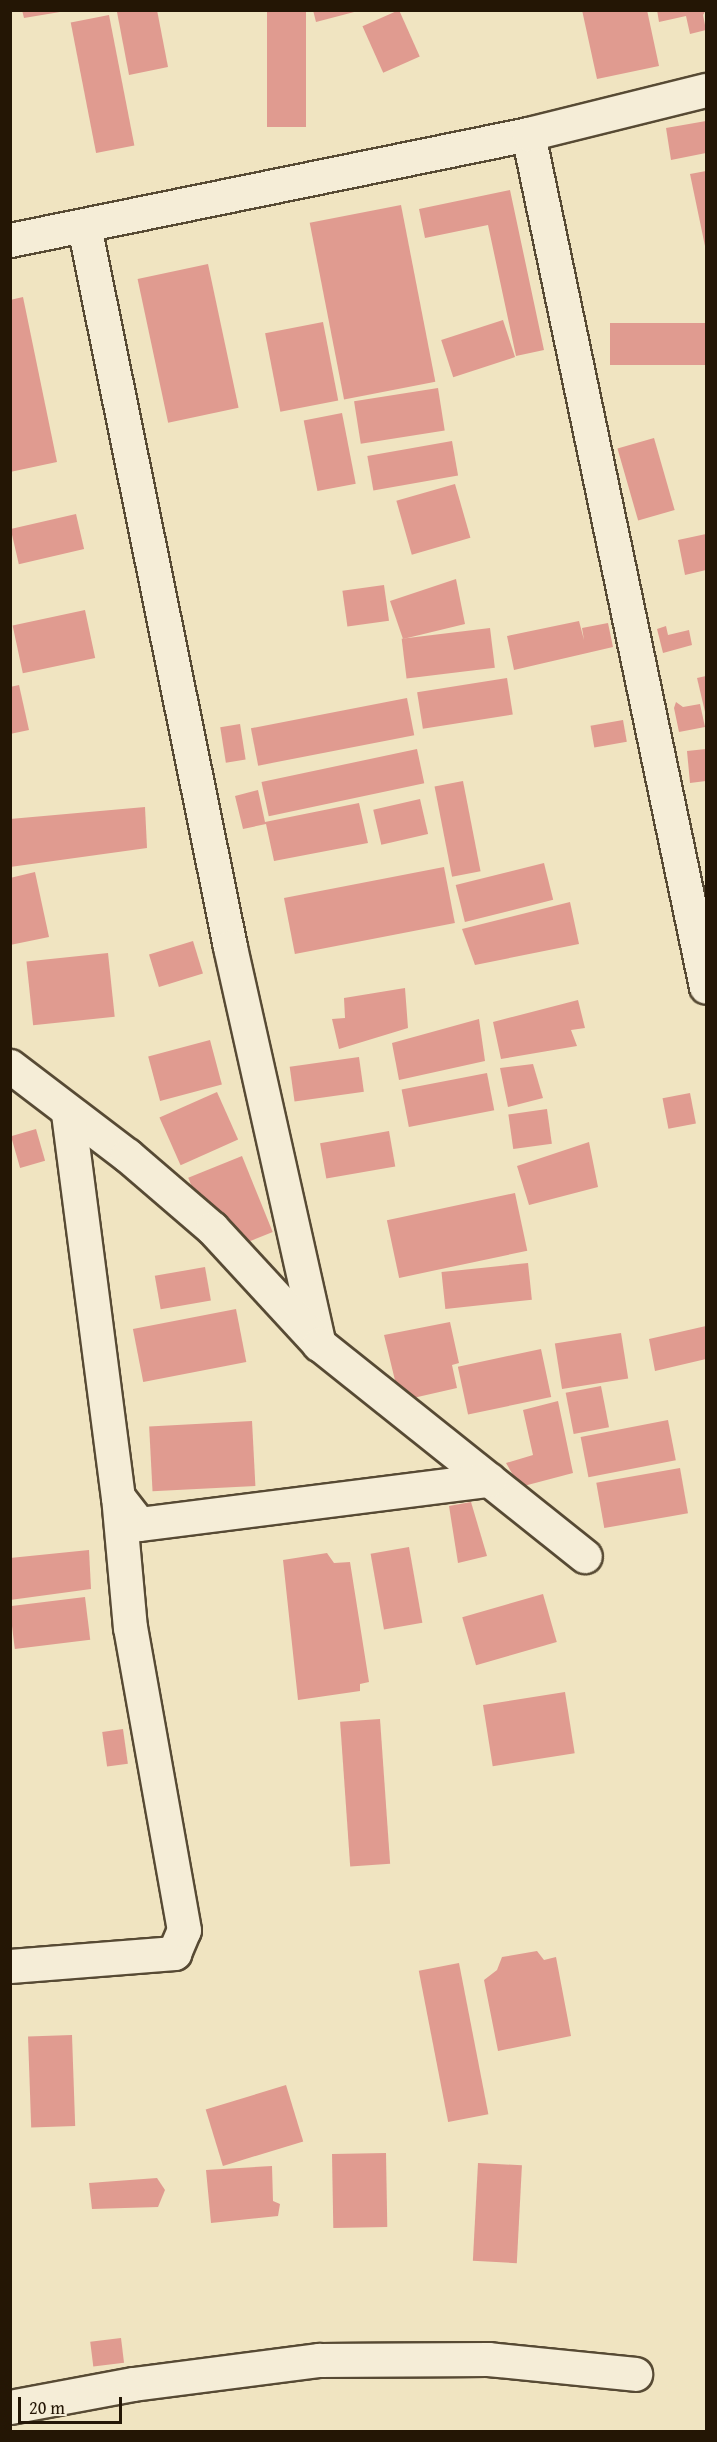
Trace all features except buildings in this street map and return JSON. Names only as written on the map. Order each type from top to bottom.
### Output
[{"type":"street","points":[[10,240],[528,134],[706,90]]},
{"type":"street","points":[[528,134],[706,987]]},
{"type":"street","points":[[84,226],[230,947],[319,1344]]},
{"type":"street","points":[[10,1066],[68,1113],[127,1155],[212,1228],[319,1344],[585,1556]]},
{"type":"street","points":[[10,1966],[174,1953],[184,1930],[130,1628],[118,1497],[68,1113]]},
{"type":"street","points":[[118,1497],[139,1524],[489,1480]]},
{"type":"street","points":[[10,2407],[133,2384],[319,2360],[488,2359],[635,2374]]}]
